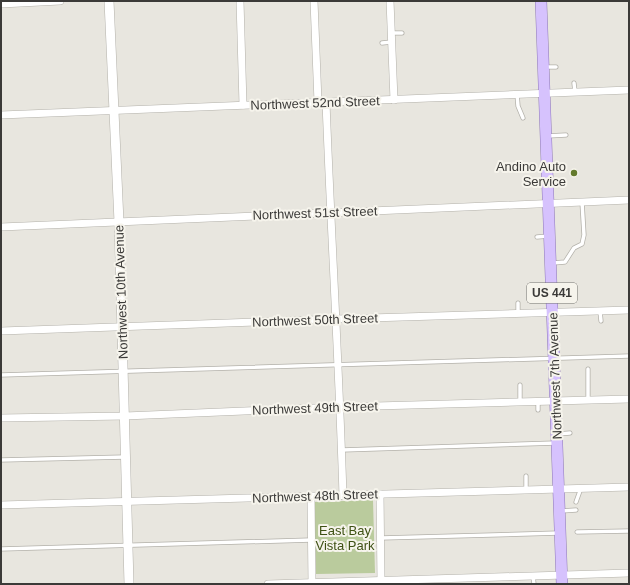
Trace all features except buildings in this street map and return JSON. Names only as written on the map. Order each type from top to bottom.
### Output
[{"type":"main road","name":"Northwest 7th Avenue","points":[[541,1],[562,579]]},
{"type":"street","points":[[1,4],[60,1]]},
{"type":"street","name":"Northwest 10th Avenue","points":[[109,1],[130,584]]},
{"type":"street","points":[[240,1],[243,105]]},
{"type":"street","points":[[314,1],[318,102]]},
{"type":"street","points":[[390,1],[394,100]]},
{"type":"street","name":"Northwest 52nd Street","points":[[1,115],[629,90]]},
{"type":"street","points":[[326,102],[343,496]]},
{"type":"street","name":"Northwest 51st Street","points":[[1,227],[629,200]]},
{"type":"street","name":"Northwest 50th Street","points":[[1,331],[629,310]]},
{"type":"street","name":"Northwest 49th Street","points":[[1,418],[125,416],[340,407],[629,399]]},
{"type":"street","name":"Northwest 48th Street","points":[[1,506],[629,487]]},
{"type":"street","points":[[380,494],[381,580]]},
{"type":"street","points":[[311,496],[312,583]]},
{"type":"street","points":[[268,584],[346,583],[381,580],[533,576],[562,579],[629,573]]},
{"type":"lane","points":[[391,33],[402,33]]},
{"type":"lane","points":[[382,43],[392,42]]},
{"type":"lane","points":[[544,67],[556,67]]},
{"type":"lane","points":[[574,83],[575,92]]},
{"type":"lane","points":[[517,94],[518,106],[523,118]]},
{"type":"lane","points":[[546,136],[566,135]]},
{"type":"lane","points":[[551,264],[565,262],[574,248],[582,244],[584,236],[582,202]]},
{"type":"lane","points":[[537,236],[550,236]]},
{"type":"lane","points":[[518,303],[518,314]]},
{"type":"lane","points":[[600,311],[601,321]]},
{"type":"lane","points":[[1,375],[629,356]]},
{"type":"lane","points":[[588,369],[588,400]]},
{"type":"lane","points":[[520,385],[520,402]]},
{"type":"lane","points":[[538,401],[538,410]]},
{"type":"lane","points":[[342,450],[557,439],[570,433]]},
{"type":"lane","points":[[1,460],[126,457]]},
{"type":"lane","points":[[526,476],[526,489]]},
{"type":"lane","points":[[576,502],[582,488]]},
{"type":"lane","points":[[559,511],[576,510]]},
{"type":"lane","points":[[577,532],[629,531]]},
{"type":"lane","points":[[381,538],[560,533]]},
{"type":"lane","points":[[1,549],[311,540]]},
{"type":"lane","points":[[533,576],[534,584]]},
{"type":"green space","name":"East Bay Vista Park","points":[[373,500],[375,573],[316,574],[314,502]]},
{"type":"place","name":"Andino Auto Service","points":[[574,173]]}]
